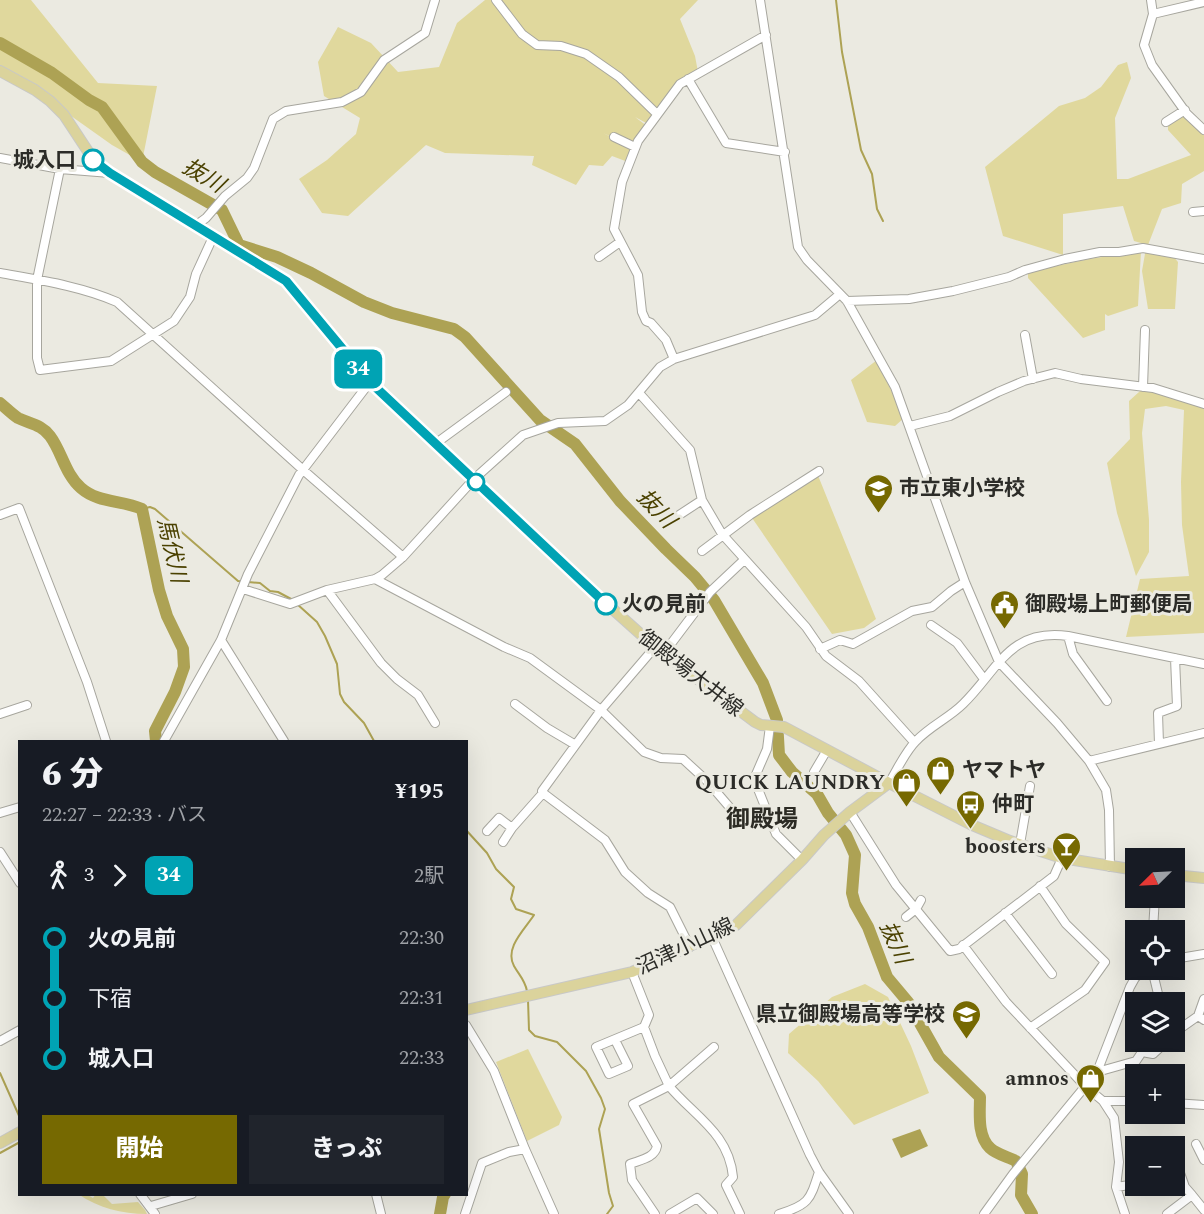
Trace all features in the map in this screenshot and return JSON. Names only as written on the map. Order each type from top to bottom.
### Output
[{"type":"main road","name":"御殿場大井線","points":[[0,70],[50,101],[64,115],[93,159],[110,173],[286,281],[370,382],[435,444],[608,606],[659,650],[747,717],[760,725],[783,727],[972,825],[1062,858],[1125,869]]},
{"type":"main road","name":"沼津小山線","points":[[468,1010],[632,972],[736,925],[831,829],[889,783]]},
{"type":"main road","points":[[1185,876],[1204,878]]},
{"type":"main road","points":[[0,1143],[18,1133]]},
{"type":"street","points":[[195,225],[206,218],[218,203],[248,178],[273,119],[286,111],[342,102],[361,92],[384,60],[425,33],[435,0]]},
{"type":"street","points":[[496,0],[522,34],[537,45],[561,46],[586,54],[619,76],[657,114]]},
{"type":"street","points":[[760,0],[798,247],[807,260],[847,301],[896,387],[965,582],[999,662],[1057,723],[1089,761],[1106,790],[1109,810],[1110,867]]},
{"type":"street","points":[[1151,0],[1153,14],[1144,45],[1152,65],[1185,110],[1204,130]]},
{"type":"street","points":[[1153,14],[1204,2]]},
{"type":"street","points":[[674,359],[666,340],[651,323],[646,321],[642,312],[638,275],[614,229],[622,182],[638,141],[680,84],[766,35]]},
{"type":"street","points":[[688,79],[726,143],[785,152]]},
{"type":"street","points":[[1166,122],[1185,110]]},
{"type":"street","points":[[614,137],[635,147]]},
{"type":"street","points":[[0,158],[60,169],[110,173]]},
{"type":"street","points":[[60,169],[37,280],[40,369],[111,361],[174,321],[190,297],[196,274],[213,237]]},
{"type":"street","points":[[1193,212],[1204,211]]},
{"type":"street","points":[[599,257],[620,242]]},
{"type":"street","points":[[847,301],[909,298],[953,291],[1009,277],[1065,259],[1100,252],[1143,248],[1204,259]]},
{"type":"street","points":[[0,273],[103,296],[117,302],[403,557]]},
{"type":"street","points":[[243,589],[290,604],[327,590],[375,579],[403,557],[474,479],[523,435],[558,423],[605,421],[628,405],[660,367],[674,359],[815,315],[840,294]]},
{"type":"street","points":[[1143,387],[1145,330]]},
{"type":"street","points":[[1025,335],[1033,379]]},
{"type":"street","points":[[910,426],[950,417],[998,392],[1054,373],[1143,387],[1204,404]]},
{"type":"street","points":[[165,739],[221,640],[248,574],[302,469],[370,382]]},
{"type":"street","points":[[435,444],[506,392]]},
{"type":"street","points":[[639,393],[690,450],[702,500],[722,534],[806,627],[820,649],[871,694],[914,742]]},
{"type":"street","points":[[702,551],[722,534],[819,471]]},
{"type":"street","points":[[670,521],[702,500]]},
{"type":"street","points":[[0,515],[19,508],[87,682],[106,740]]},
{"type":"street","points":[[503,842],[512,828],[543,793],[542,791],[574,744],[601,710],[705,598],[744,560]]},
{"type":"street","points":[[375,579],[530,658],[601,710],[644,752],[661,758],[683,759],[707,781],[744,824]]},
{"type":"street","points":[[820,649],[840,640],[853,644],[912,611],[932,607],[965,582]]},
{"type":"street","points":[[327,590],[381,663],[418,695],[435,723]]},
{"type":"street","points":[[931,625],[957,643],[984,679]]},
{"type":"street","points":[[889,783],[914,742],[933,725],[962,705],[1014,648],[1035,636],[1050,634],[1068,636],[1204,664]]},
{"type":"street","points":[[1068,636],[1073,654],[1107,701]]},
{"type":"street","points":[[221,640],[283,740]]},
{"type":"street","points":[[1159,744],[1158,713],[1177,706],[1175,658]]},
{"type":"street","points":[[515,704],[547,728],[574,744]]},
{"type":"street","points":[[0,714],[27,705]]},
{"type":"street","points":[[770,726],[767,749],[754,779],[776,834],[802,860]]},
{"type":"street","points":[[1089,761],[1204,733]]},
{"type":"street","points":[[814,772],[827,750]]},
{"type":"street","points":[[1020,844],[1030,786]]},
{"type":"street","points":[[543,793],[605,840],[625,872],[648,893],[670,907],[690,947]]},
{"type":"street","points":[[0,813],[18,808]]},
{"type":"street","points":[[850,812],[883,864],[950,951],[963,945],[1054,876],[1062,858]]},
{"type":"street","points":[[487,831],[499,818],[512,828]]},
{"type":"street","points":[[0,852],[18,880]]},
{"type":"street","points":[[883,864],[888,856]]},
{"type":"street","points":[[1030,1028],[1085,990],[1105,962],[1066,924],[1040,886]]},
{"type":"street","points":[[906,917],[916,909],[921,900]]},
{"type":"street","points":[[1005,913],[1052,974]]},
{"type":"street","points":[[712,937],[819,1172],[849,1214]]},
{"type":"street","points":[[963,945],[1006,1002],[1086,1087],[1103,1101],[1114,1118],[1119,1161],[1116,1187],[1125,1214]]},
{"type":"street","points":[[1185,957],[1204,954]]},
{"type":"street","points":[[632,972],[650,1015],[645,1027],[655,1056],[669,1086],[703,1118],[716,1134],[732,1166],[733,1177],[726,1185],[740,1214]]},
{"type":"street","points":[[984,1214],[1024,1160],[1097,1072],[1134,980]]},
{"type":"street","points":[[1185,1026],[1201,1018],[1204,999]]},
{"type":"street","points":[[615,1040],[645,1027]]},
{"type":"street","points":[[468,1028],[494,1071],[554,1214]]},
{"type":"street","points":[[0,1041],[18,1031]]},
{"type":"street","points":[[655,1214],[632,1180],[630,1164],[651,1156],[656,1152],[657,1146],[633,1104],[669,1086],[714,1047]]},
{"type":"street","points":[[1097,1072],[1136,1061],[1142,1052]]},
{"type":"street","points":[[1103,1101],[1125,1101]]},
{"type":"street","points":[[1185,1104],[1204,1105]]},
{"type":"street","points":[[1196,1144],[1204,1160]]},
{"type":"street","points":[[465,1214],[482,1162],[525,1149]]},
{"type":"street","points":[[779,1214],[802,1205],[812,1194],[819,1172]]},
{"type":"street","points":[[1116,1187],[1125,1186]]},
{"type":"street","points":[[1185,1187],[1204,1210]]},
{"type":"street","points":[[1167,1214],[1192,1195]]},
{"type":"street","points":[[142,1196],[153,1210],[187,1196]]},
{"type":"street","points":[[376,1196],[381,1214]]},
{"type":"street","points":[[670,1214],[697,1198],[713,1214]]},
{"type":"street","points":[[802,1205],[810,1214]]},
{"type":"shaded area","points":[[0,0],[31,0],[98,83],[157,86],[142,162],[112,145],[0,69]]},
{"type":"shaded area","points":[[485,0],[698,0],[680,19],[695,56],[698,72],[648,124],[635,117],[647,126],[635,147],[603,133],[634,148],[628,162],[612,156],[603,166],[589,165],[576,185],[532,165],[534,156],[445,153],[426,145],[348,216],[322,213],[299,179],[327,160],[356,134],[360,118],[324,96],[318,62],[338,27],[371,43],[398,72],[439,67],[457,23]]},
{"type":"shaded area","points":[[1127,62],[1131,78],[1115,118],[1117,179],[1128,179],[1191,155],[1168,130],[1168,119],[1181,112],[1204,134],[1204,171],[1182,184],[1181,203],[1162,209],[1148,245],[1134,241],[1123,206],[1063,214],[1063,255],[1003,236],[985,167],[1059,106],[1085,98],[1101,87],[1118,65]]},
{"type":"shaded area","points":[[1165,247],[1178,262],[1175,309],[1148,309],[1142,271],[1146,248]]},
{"type":"shaded area","points":[[1141,251],[1138,306],[1108,316],[1105,314],[1105,330],[1083,338],[1028,278],[1028,272]]},
{"type":"shaded area","points":[[877,360],[904,418],[895,426],[867,422],[851,380]]},
{"type":"shaded area","points":[[1149,383],[1204,401],[1204,633],[1126,637],[1140,579],[1189,576],[1182,525],[1184,410],[1166,406],[1145,409],[1142,433],[1149,520],[1149,552],[1136,576],[1117,513],[1107,463],[1130,439],[1129,401]]},
{"type":"shaded area","points":[[817,473],[876,619],[864,628],[832,634],[750,515]]},
{"type":"shaded area","points":[[865,984],[888,997],[911,1046],[929,1093],[854,1125],[818,1081],[788,1053],[789,1034],[832,997]]},
{"type":"shaded area","points":[[528,1049],[562,1117],[559,1125],[527,1141],[496,1062]]},
{"type":"shaded area","points":[[920,1129],[928,1146],[901,1158],[892,1139]]},
{"type":"shaded area","points":[[82,1196],[93,1198],[104,1196],[112,1204],[138,1202],[147,1214],[128,1213],[94,1203]]},
{"type":"waterway","points":[[836,0],[842,52],[861,150],[872,174],[877,209],[883,221]]},
{"type":"waterway","name":"抜川","points":[[0,43],[52,73],[102,107],[142,162],[155,172],[222,210],[239,245],[277,257],[364,302],[392,313],[454,329],[465,337],[540,420],[575,444],[620,501],[695,577],[714,600],[763,683],[777,720],[779,755],[792,772],[817,794],[828,813],[846,835],[855,855],[852,893],[855,904],[868,927],[887,977],[908,1002],[939,1057],[980,1097],[980,1124],[983,1137],[993,1150],[1016,1161],[1022,1174],[1021,1195],[1032,1214]]},
{"type":"waterway","name":"馬伏川","points":[[0,403],[18,418],[47,432],[71,476],[81,488],[102,499],[142,509],[159,590],[167,616],[183,649],[184,667],[175,692],[155,731],[156,740]]},
{"type":"waterway","points":[[142,509],[150,507],[155,509],[238,581],[260,583],[270,591],[278,592],[293,600]]},
{"type":"waterway","points":[[297,604],[317,622],[325,636],[337,664],[340,694],[344,702],[364,723],[373,740]]},
{"type":"waterway","points":[[468,832],[487,853],[496,869],[514,887],[511,899],[516,909],[534,915],[517,939],[512,952],[514,966],[527,991]]},
{"type":"waterway","points":[[528,1000],[529,1030],[535,1036],[557,1042],[586,1071],[601,1098],[605,1109],[599,1129],[613,1206],[607,1214]]},
{"type":"waterway","points":[[0,1073],[18,1114]]},
{"type":"waterway","points":[[0,1153],[18,1143]]},
{"type":"waterway","name":"馬伏川","points":[[440,1214],[444,1196]]},
{"type":"bus line","name":"34","points":[[93,160],[110,173],[286,281],[370,382],[606,604]]},
{"type":"place","name":"城入口","points":[[93,160]]},
{"type":"place","name":"市立東小学校","points":[[878,514]]},
{"type":"place","name":"火の見前","points":[[606,604]]},
{"type":"place","name":"御殿場上町郵便局","points":[[1004,630]]},
{"type":"place","name":"ヤマトヤ","points":[[941,796]]},
{"type":"place","name":"QUICK LAUNDRY","points":[[906,808]]},
{"type":"place","name":"仲町","points":[[971,830]]},
{"type":"place","name":"boosters","points":[[1067,872]]},
{"type":"place","name":"県立御殿場高等学校","points":[[966,1040]]},
{"type":"place","name":"amnos","points":[[1090,1104]]},
{"type":"district","name":"御殿場","points":[[762,819]]}]
